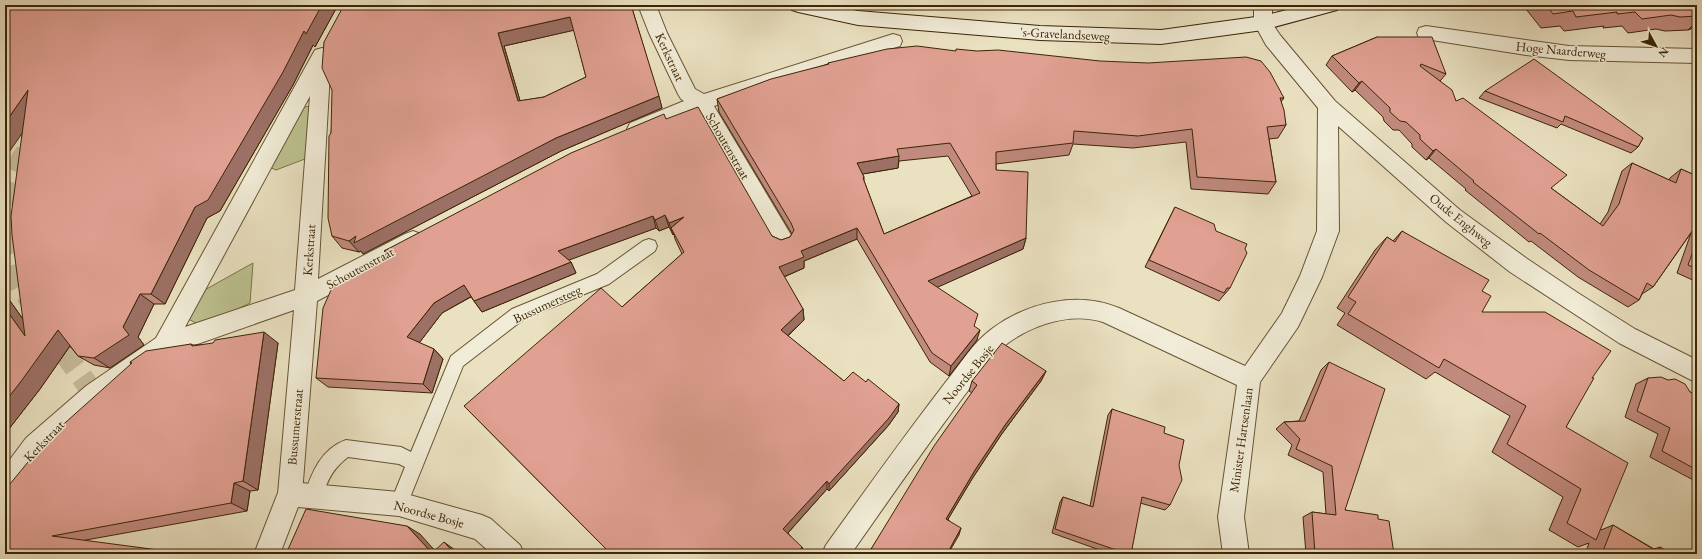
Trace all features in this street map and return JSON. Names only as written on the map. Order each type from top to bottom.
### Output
[{"type":"street","name":"Kerkstraat","points":[[647,5],[658,33],[688,94],[702,102]]},
{"type":"street","name":"'s-Gravelandseweg","points":[[798,5],[858,18],[1100,36],[1161,37],[1263,14],[1331,5]]},
{"type":"street","name":"Oude Enghweg","points":[[1263,14],[1273,40],[1328,106],[1453,216],[1570,300],[1627,336],[1697,372]]},
{"type":"street","name":"Hoge Naarderweg","points":[[1426,33],[1569,53],[1697,56]]},
{"type":"street","name":"Kerkstraat","points":[[164,345],[332,36]]},
{"type":"street","points":[[702,102],[893,41]]},
{"type":"street","name":"Kerkstraat","points":[[5,486],[35,446],[94,394],[164,345],[306,296],[322,55]]},
{"type":"street","name":"Schoutenstraat","points":[[618,137],[702,102],[783,241]]},
{"type":"street","name":"Minister Hartsenlaan","points":[[1236,554],[1231,517],[1249,380],[1290,320],[1311,277],[1328,231],[1328,106]]},
{"type":"street","name":"Schoutenstraat","points":[[306,296],[430,231]]},
{"type":"street","name":"Bussumerstraat","points":[[267,554],[301,495],[306,296]]},
{"type":"street","name":"Noordse Bosje","points":[[835,554],[938,411],[990,344],[999,336],[1023,322],[1049,312],[1074,308],[1096,310],[1149,331],[1249,380]]},
{"type":"street","name":"Noordse Bosje","points":[[301,495],[399,504],[482,528],[512,554]]},
{"type":"lane","name":"Bussumersteeg","points":[[399,504],[457,360],[518,314],[603,279],[649,246]]},
{"type":"lane","points":[[301,495],[319,477],[330,460],[346,448],[401,456],[415,463]]},
{"type":"green space","points":[[312,106],[305,159],[276,170],[269,167],[303,107]]},
{"type":"green space","points":[[253,263],[250,303],[202,326],[188,319],[201,292]]},
{"type":"building","points":[[5,5],[322,5],[306,34],[304,31],[283,72],[208,200],[195,207],[151,294],[140,294],[123,327],[129,335],[94,358],[78,356],[58,330],[5,402],[5,308],[25,336],[12,235],[11,216],[28,90],[5,123]]},
{"type":"building","points":[[344,5],[631,5],[659,96],[556,138],[354,243],[356,236],[349,241],[332,236],[328,218],[329,136],[331,133],[332,90],[322,68],[324,42]],"holes":[[[570,17],[586,77],[544,97],[518,101],[498,33]]]},
{"type":"building","points":[[1546,5],[1697,5],[1697,16],[1680,17],[1671,15],[1642,19],[1635,12],[1617,14],[1617,12],[1576,17],[1573,11],[1553,14]]},
{"type":"building","points":[[1377,37],[1432,37],[1446,74],[1421,64],[1420,66],[1452,90],[1456,101],[1463,98],[1567,175],[1551,188],[1603,226],[1619,204],[1632,163],[1676,183],[1681,169],[1697,176],[1697,224],[1653,287],[1647,283],[1639,300],[1589,270],[1540,233],[1539,234],[1473,182],[1474,181],[1436,149],[1433,151],[1420,139],[1420,135],[1406,122],[1400,121],[1390,112],[1390,108],[1362,81],[1359,83],[1332,56]]},
{"type":"building","points":[[917,46],[956,51],[956,49],[977,51],[998,50],[1100,61],[1148,63],[1246,57],[1261,61],[1270,72],[1284,98],[1280,98],[1284,110],[1286,125],[1267,127],[1276,182],[1197,177],[1192,129],[1138,136],[1074,131],[1073,143],[996,152],[996,170],[1028,172],[1026,238],[928,281],[978,314],[974,326],[980,330],[951,366],[932,353],[857,228],[801,251],[804,257],[779,267],[803,309],[781,330],[844,381],[853,372],[866,382],[868,379],[899,404],[889,418],[829,484],[827,481],[783,529],[802,547],[798,554],[611,554],[464,406],[601,288],[622,307],[684,252],[671,228],[684,217],[669,223],[665,215],[655,220],[653,216],[558,251],[571,262],[474,301],[464,285],[434,303],[407,337],[434,349],[423,384],[316,378],[323,308],[331,290],[342,280],[394,254],[384,251],[571,153],[664,114],[666,119],[698,107],[772,236],[781,240],[790,237],[794,230],[791,223],[717,99],[771,79],[829,64],[828,63],[887,49]],"holes":[[[950,143],[980,193],[884,234],[863,178],[864,177],[857,163],[899,156],[897,149]]]},
{"type":"building","points":[[1534,59],[1643,138],[1638,147],[1565,116],[1563,122],[1485,91]]},
{"type":"building","points":[[1175,207],[1214,224],[1216,231],[1247,244],[1245,249],[1247,253],[1230,288],[1227,288],[1224,293],[1149,260]]},
{"type":"building","points":[[1402,231],[1489,280],[1482,291],[1491,296],[1482,312],[1545,312],[1611,351],[1592,378],[1594,378],[1566,427],[1628,463],[1596,540],[1567,523],[1581,489],[1507,444],[1526,406],[1444,359],[1439,368],[1348,314],[1356,302],[1348,297],[1387,237],[1395,242]]},
{"type":"building","points":[[1697,241],[1697,269],[1688,265]]},
{"type":"building","points":[[264,332],[243,481],[234,483],[231,503],[52,536],[189,554],[5,554],[5,490],[47,439],[132,363],[130,362],[146,351],[191,344],[192,346],[213,343],[215,340]]},
{"type":"building","points":[[1002,343],[1046,371],[1005,425],[975,470],[946,519],[961,528],[947,554],[868,554],[934,446],[977,385],[972,381]]},
{"type":"building","points":[[1329,362],[1385,389],[1345,510],[1378,515],[1378,519],[1389,521],[1394,554],[1315,554],[1312,512],[1336,515],[1332,466],[1296,449],[1300,439],[1284,422],[1305,421]]},
{"type":"building","points":[[1661,377],[1668,380],[1675,379],[1685,384],[1690,392],[1697,395],[1697,470],[1662,451],[1670,428],[1637,411],[1648,378]]},
{"type":"building","points":[[1112,409],[1165,427],[1164,433],[1184,440],[1179,465],[1182,480],[1170,505],[1142,497],[1131,554],[1055,529],[1063,497],[1093,507]]},
{"type":"building","points":[[306,509],[407,526],[432,553],[444,542],[455,554],[286,554]]},
{"type":"building","points":[[1613,525],[1658,552],[1660,547],[1671,554],[1602,554]]},
{"type":"tunnel","points":[[5,203],[22,159],[32,145]]},
{"type":"tunnel","points":[[5,233],[16,277],[45,326],[94,394]]}]
